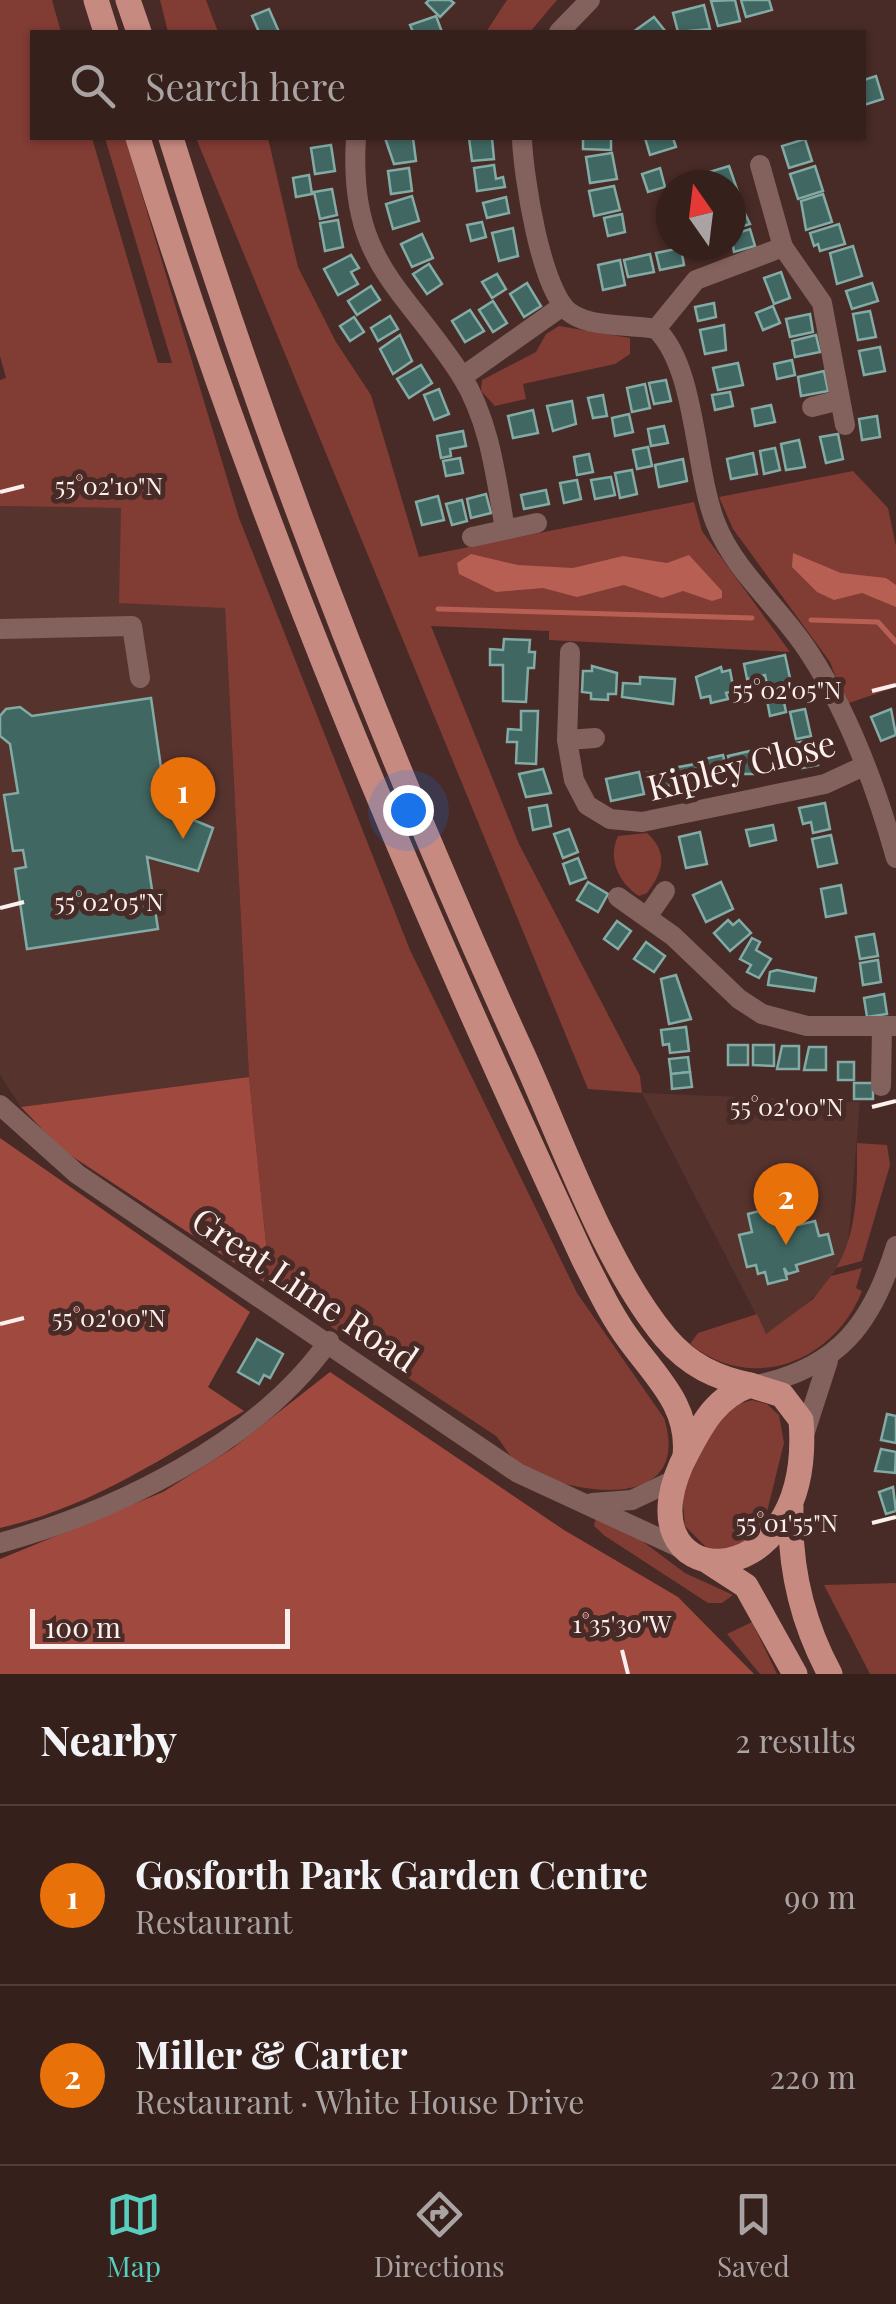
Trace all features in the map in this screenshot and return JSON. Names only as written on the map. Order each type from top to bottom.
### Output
[{"type":"main road","points":[[96,0],[105,30]]},
{"type":"main road","points":[[128,0],[137,30]]},
{"type":"main road","points":[[139,140],[210,357],[335,694],[584,1260],[612,1314],[680,1412],[686,1435],[685,1456]]},
{"type":"main road","points":[[172,140],[336,611],[465,927],[632,1288],[663,1335],[704,1371],[774,1390],[793,1406],[801,1420],[801,1447],[791,1498],[791,1546],[798,1593],[809,1630],[830,1674]]},
{"type":"main road","points":[[753,1385],[717,1404],[685,1456],[668,1500],[670,1523],[700,1557],[746,1586],[795,1674]]},
{"type":"main road","points":[[700,1557],[741,1559],[763,1546],[779,1526],[791,1498]]},
{"type":"street","points":[[562,30],[590,0]]},
{"type":"street","points":[[356,140],[358,200],[374,256],[413,316],[462,377],[489,444],[506,530]]},
{"type":"street","points":[[522,140],[531,208],[561,307],[576,317],[656,329],[665,338],[678,366],[705,494],[717,528],[746,574],[811,656],[864,766],[894,845]]},
{"type":"street","points":[[760,164],[783,247],[822,302],[845,425]]},
{"type":"street","points":[[656,329],[696,280],[783,247]]},
{"type":"street","points":[[462,377],[561,307]]},
{"type":"street","points":[[812,408],[840,400]]},
{"type":"street","points":[[472,537],[537,523]]},
{"type":"street","points":[[0,629],[132,626],[140,678]]},
{"type":"street","name":"Kipley Close","points":[[570,652],[567,740],[578,793],[596,812],[626,823],[826,784],[864,766]]},
{"type":"street","points":[[567,740],[596,738]]},
{"type":"street","points":[[647,918],[665,891]]},
{"type":"street","points":[[618,897],[762,1014],[808,1026],[889,1026],[881,1086]]},
{"type":"street","name":"Great Lime Road","points":[[0,1106],[76,1174],[518,1473],[700,1557]]},
{"type":"street","points":[[801,1447],[811,1402],[828,1361],[868,1313],[896,1246]]},
{"type":"street","points":[[0,1543],[62,1526],[120,1502],[224,1440],[295,1380],[328,1341]]},
{"type":"street","points":[[753,1385],[828,1361]]},
{"type":"street","points":[[590,1503],[632,1500],[674,1480]]},
{"type":"shaded area","points":[[0,0],[52,0],[60,30],[30,30],[30,140],[93,140],[158,363],[172,363],[106,140],[126,140],[239,518],[410,950],[577,1293],[664,1418],[668,1449],[661,1470],[645,1483],[622,1489],[596,1489],[568,1485],[521,1466],[496,1436],[253,1275],[267,1253],[249,1077],[225,608],[119,603],[121,508],[0,506],[0,380],[6,378],[0,356]]},
{"type":"shaded area","points":[[160,0],[206,0],[217,30],[168,30]]},
{"type":"shaded area","points":[[507,0],[557,0],[532,30],[487,30]]},
{"type":"shaded area","points":[[197,140],[268,140],[298,267],[336,342],[371,395],[419,557],[694,502],[702,531],[790,652],[549,640],[549,631],[431,626],[519,844],[640,1076],[642,1093],[588,1089]]},
{"type":"shaded area","points":[[559,326],[630,338],[630,354],[615,364],[523,384],[526,399],[495,406],[481,391],[482,380],[536,352],[546,334]]},
{"type":"shaded area","points":[[853,471],[888,508],[896,546],[896,687],[846,704],[830,662],[733,529],[719,497]]},
{"type":"shaded area","points":[[0,506],[121,508],[225,608],[249,1077],[21,1107],[0,1075]]},
{"type":"shaded area","points":[[793,553],[841,573],[886,578],[896,585],[896,607],[862,593],[834,600],[817,592],[792,567]]},
{"type":"shaded area","points":[[471,554],[518,565],[573,568],[623,556],[667,563],[689,555],[722,591],[722,598],[712,601],[683,591],[662,598],[624,585],[577,597],[543,588],[496,592],[459,574],[457,563]]},
{"type":"shaded area","points":[[647,833],[659,848],[661,863],[647,893],[639,896],[617,870],[615,845],[618,836]]},
{"type":"shaded area","points":[[249,1077],[267,1253],[253,1275],[61,1149],[21,1107]]},
{"type":"shaded area","points":[[642,1093],[860,1102],[848,1245],[828,1283],[787,1322],[766,1334]]},
{"type":"shaded area","points":[[0,1138],[250,1312],[208,1387],[244,1411],[97,1494],[0,1528]]},
{"type":"shaded area","points":[[857,1143],[887,1145],[890,1165],[862,1261],[836,1268],[853,1223]]},
{"type":"shaded area","points":[[862,1268],[856,1288],[862,1291],[849,1316],[812,1352],[789,1363],[739,1367],[714,1359],[690,1344],[698,1333],[757,1314],[766,1334],[813,1299],[831,1276]]},
{"type":"shaded area","points":[[330,1372],[564,1530],[678,1597],[754,1674],[0,1674],[0,1559],[163,1492],[233,1448]]},
{"type":"shaded area","points":[[752,1400],[767,1404],[779,1415],[784,1443],[762,1532],[737,1551],[707,1548],[685,1526],[682,1493],[714,1424],[726,1408]]},
{"type":"shaded area","points":[[596,1517],[626,1529],[685,1573],[733,1595],[722,1603],[708,1603],[605,1536],[594,1526]]},
{"type":"shaded area","points":[[896,1583],[896,1674],[870,1674],[824,1585]]},
{"type":"shaded area","points":[[752,1622],[777,1674],[760,1674],[727,1634]]},
{"type":"building","points":[[735,0],[740,21],[718,26],[711,1]]},
{"type":"building","points":[[741,0],[769,0],[772,10],[746,17]]},
{"type":"building","points":[[426,3],[454,3],[440,17]]},
{"type":"building","points":[[704,5],[710,29],[677,30],[673,13]]},
{"type":"building","points":[[269,9],[278,30],[258,30],[252,16]]},
{"type":"building","points":[[436,16],[441,30],[412,30],[410,25]]},
{"type":"building","points":[[654,17],[664,30],[636,30]]},
{"type":"building","points":[[876,76],[883,99],[866,104],[866,79]]},
{"type":"building","points":[[386,140],[413,140],[416,161],[394,164]]},
{"type":"building","points":[[469,140],[492,140],[494,159],[472,161]]},
{"type":"building","points":[[583,140],[611,140],[611,150],[583,149]]},
{"type":"building","points":[[646,140],[674,140],[676,147],[650,155]]},
{"type":"building","points":[[805,140],[812,161],[789,168],[782,146]]},
{"type":"building","points":[[331,145],[335,171],[315,174],[311,148]]},
{"type":"building","points":[[612,153],[617,179],[590,183],[586,157]]},
{"type":"building","points":[[494,165],[496,179],[503,177],[505,187],[477,191],[474,168]]},
{"type":"building","points":[[815,166],[823,191],[798,199],[790,174]]},
{"type":"building","points":[[409,168],[412,191],[391,194],[388,171]]},
{"type":"building","points":[[660,168],[656,170],[656,190],[648,192],[642,174]]},
{"type":"building","points":[[309,175],[312,194],[296,197],[293,178]]},
{"type":"building","points":[[614,186],[620,210],[594,216],[589,191]]},
{"type":"building","points":[[332,189],[337,215],[320,219],[314,192]]},
{"type":"building","points":[[823,194],[832,222],[806,230],[801,201]]},
{"type":"building","points":[[412,196],[419,221],[393,229],[386,204]]},
{"type":"building","points":[[506,197],[509,213],[487,218],[483,203]]},
{"type":"building","points":[[622,214],[625,232],[608,236],[604,218]]},
{"type":"building","points":[[338,220],[343,247],[325,251],[320,223]]},
{"type":"building","points":[[482,222],[486,237],[471,241],[467,225]]},
{"type":"building","points":[[839,224],[845,244],[820,251],[818,244],[814,246],[810,233]]},
{"type":"building","points":[[513,228],[518,256],[499,261],[492,233]]},
{"type":"building","points":[[750,229],[755,246],[746,249],[746,230]]},
{"type":"building","points":[[422,234],[433,258],[412,267],[401,244]]},
{"type":"building","points":[[853,246],[862,276],[837,284],[830,253]]},
{"type":"building","points":[[650,254],[654,272],[628,277],[624,260]]},
{"type":"building","points":[[351,255],[359,268],[351,272],[358,284],[338,295],[324,269]]},
{"type":"building","points":[[620,260],[625,285],[603,290],[598,265]]},
{"type":"building","points":[[658,260],[683,260],[684,265],[660,270]]},
{"type":"building","points":[[429,264],[442,284],[427,294],[413,274]]},
{"type":"building","points":[[781,272],[790,298],[774,304],[764,278]]},
{"type":"building","points":[[497,274],[506,289],[492,298],[482,282]]},
{"type":"building","points":[[527,283],[541,306],[524,317],[510,294]]},
{"type":"building","points":[[872,283],[878,301],[852,309],[846,291]]},
{"type":"building","points":[[371,286],[380,300],[357,315],[348,301]]},
{"type":"building","points":[[493,301],[507,323],[493,332],[479,310]]},
{"type":"building","points":[[714,303],[716,317],[698,321],[695,307]]},
{"type":"building","points":[[773,306],[780,323],[763,330],[756,313]]},
{"type":"building","points":[[470,310],[484,331],[465,342],[452,321]]},
{"type":"building","points":[[870,311],[876,337],[858,340],[853,314]]},
{"type":"building","points":[[810,314],[813,332],[790,337],[786,319]]},
{"type":"building","points":[[390,316],[398,329],[378,341],[371,328]]},
{"type":"building","points":[[354,317],[364,332],[350,341],[340,326]]},
{"type":"building","points":[[724,325],[726,350],[705,354],[700,330]]},
{"type":"building","points":[[400,335],[412,361],[393,374],[380,349]]},
{"type":"building","points":[[816,335],[820,352],[795,357],[792,341]]},
{"type":"building","points":[[880,347],[885,371],[864,375],[859,351]]},
{"type":"building","points":[[792,360],[795,375],[777,379],[774,364]]},
{"type":"building","points":[[738,363],[743,385],[718,390],[713,368]]},
{"type":"building","points":[[421,365],[432,383],[409,398],[397,379]]},
{"type":"building","points":[[824,371],[828,391],[801,396],[798,377]]},
{"type":"building","points":[[666,380],[671,401],[654,404],[649,383]]},
{"type":"building","points":[[645,384],[650,408],[632,412],[627,388]]},
{"type":"building","points":[[439,389],[449,414],[434,420],[424,395]]},
{"type":"building","points":[[730,392],[733,406],[715,410],[712,395]]},
{"type":"building","points":[[603,395],[607,416],[593,418],[588,398]]},
{"type":"building","points":[[572,401],[576,424],[553,431],[547,406]]},
{"type":"building","points":[[771,405],[775,422],[755,426],[752,409]]},
{"type":"building","points":[[533,410],[538,433],[513,438],[508,416]]},
{"type":"building","points":[[629,414],[633,432],[615,436],[612,418]]},
{"type":"building","points":[[877,416],[880,437],[862,440],[859,419]]},
{"type":"building","points":[[664,426],[668,443],[651,446],[648,429]]},
{"type":"building","points":[[463,431],[466,446],[450,449],[451,456],[441,458],[437,436]]},
{"type":"building","points":[[838,434],[843,459],[826,463],[820,437]]},
{"type":"building","points":[[799,440],[805,467],[786,470],[781,444]]},
{"type":"building","points":[[648,447],[652,466],[637,469],[633,450]]},
{"type":"building","points":[[775,448],[780,470],[764,474],[760,451]]},
{"type":"building","points":[[753,453],[757,474],[731,479],[727,459]]},
{"type":"building","points":[[589,454],[593,472],[577,475],[574,457]]},
{"type":"building","points":[[460,458],[463,473],[446,476],[443,461]]},
{"type":"building","points":[[683,459],[687,481],[659,487],[655,465]]},
{"type":"building","points":[[632,470],[637,494],[620,498],[615,473]]},
{"type":"building","points":[[611,477],[615,495],[595,499],[591,480]]},
{"type":"building","points":[[577,480],[581,499],[564,503],[560,483]]},
{"type":"building","points":[[546,490],[549,504],[524,509],[521,495]]},
{"type":"building","points":[[486,494],[491,513],[471,518],[467,499]]},
{"type":"building","points":[[438,496],[444,520],[422,525],[416,502]]},
{"type":"building","points":[[462,500],[467,521],[452,525],[446,504]]},
{"type":"building","points":[[504,639],[530,640],[529,652],[535,652],[534,668],[528,668],[526,702],[503,701],[503,665],[490,665],[490,649],[503,650]]},
{"type":"building","points":[[785,655],[793,692],[770,697],[765,675],[747,679],[744,664]]},
{"type":"building","points":[[592,666],[617,673],[616,694],[608,694],[608,700],[591,699],[591,693],[582,692],[583,671],[592,671]]},
{"type":"building","points":[[721,667],[722,672],[730,670],[734,691],[726,693],[728,699],[711,703],[710,696],[701,698],[696,677]]},
{"type":"building","points":[[640,677],[675,679],[673,704],[622,697],[623,683],[640,684]]},
{"type":"building","points":[[783,697],[786,712],[770,716],[767,700]]},
{"type":"building","points":[[151,698],[167,809],[213,828],[198,871],[147,857],[158,929],[27,949],[15,869],[26,867],[23,850],[13,851],[4,795],[18,793],[10,744],[0,736],[0,716],[6,709],[20,707],[32,716]]},
{"type":"building","points":[[805,709],[811,736],[796,739],[790,712]]},
{"type":"building","points":[[891,709],[896,735],[881,741],[871,717]]},
{"type":"building","points":[[521,711],[538,711],[536,764],[516,763],[517,742],[507,742],[508,729],[521,730]]},
{"type":"building","points":[[813,739],[818,765],[802,768],[796,743]]},
{"type":"building","points":[[754,750],[759,774],[732,774],[728,756]]},
{"type":"building","points":[[723,755],[728,775],[705,784],[700,760]]},
{"type":"building","points":[[695,764],[698,778],[650,791],[646,773]]},
{"type":"building","points":[[543,769],[551,793],[526,797],[519,774]]},
{"type":"building","points":[[639,772],[644,794],[611,801],[606,779]]},
{"type":"building","points":[[825,803],[830,829],[813,833],[811,822],[803,824],[799,808]]},
{"type":"building","points":[[547,805],[551,826],[533,830],[529,808]]},
{"type":"building","points":[[773,825],[776,840],[750,846],[746,830]]},
{"type":"building","points":[[569,829],[578,852],[563,858],[554,834]]},
{"type":"building","points":[[700,832],[707,864],[686,868],[679,837]]},
{"type":"building","points":[[831,835],[837,863],[818,867],[812,839]]},
{"type":"building","points":[[578,858],[586,878],[570,884],[563,864]]},
{"type":"building","points":[[588,882],[608,894],[598,912],[577,900]]},
{"type":"building","points":[[721,882],[733,909],[706,922],[693,895]]},
{"type":"building","points":[[841,885],[846,913],[826,917],[821,889]]},
{"type":"building","points":[[728,920],[733,925],[739,920],[751,933],[730,951],[714,933]]},
{"type":"building","points":[[617,921],[631,931],[618,949],[604,939]]},
{"type":"building","points":[[874,934],[878,956],[860,959],[856,937]]},
{"type":"building","points":[[752,938],[760,942],[756,950],[771,959],[759,978],[747,972],[751,965],[740,959]]},
{"type":"building","points":[[646,942],[665,956],[654,972],[634,959]]},
{"type":"building","points":[[878,960],[881,982],[863,985],[860,963]]},
{"type":"building","points":[[770,972],[816,978],[814,991],[768,985]]},
{"type":"building","points":[[676,975],[691,1019],[669,1024],[661,979]]},
{"type":"building","points":[[884,994],[887,1014],[867,1017],[864,998]]},
{"type":"building","points":[[686,1027],[689,1051],[670,1053],[669,1044],[663,1045],[661,1030]]},
{"type":"building","points":[[728,1045],[748,1045],[748,1065],[728,1065]]},
{"type":"building","points":[[753,1045],[774,1045],[774,1066],[753,1065]]},
{"type":"building","points":[[782,1046],[799,1046],[799,1069],[777,1069]]},
{"type":"building","points":[[809,1047],[826,1047],[826,1070],[804,1070]]},
{"type":"building","points":[[688,1057],[690,1072],[671,1074],[669,1059]]},
{"type":"building","points":[[838,1062],[854,1062],[854,1080],[838,1080]]},
{"type":"building","points":[[690,1072],[692,1087],[672,1089],[671,1074]]},
{"type":"building","points":[[854,1083],[873,1083],[873,1099],[854,1099]]},
{"type":"building","points":[[793,1202],[798,1225],[815,1221],[819,1236],[828,1234],[833,1254],[796,1265],[798,1271],[788,1274],[784,1268],[787,1279],[768,1284],[765,1272],[758,1274],[756,1265],[747,1267],[739,1235],[752,1232],[748,1214]]},
{"type":"building","points":[[257,1339],[283,1354],[270,1378],[264,1375],[259,1384],[238,1372]]},
{"type":"building","points":[[887,1414],[896,1416],[896,1443],[881,1440]]},
{"type":"building","points":[[881,1449],[896,1452],[895,1473],[875,1471]]},
{"type":"building","points":[[893,1487],[896,1511],[886,1514],[879,1492]]},
{"type":"waterway","points":[[438,609],[752,618]]},
{"type":"waterway","points":[[811,620],[878,622],[896,642]]},
{"type":"place","name":"Gosforth Park Garden Centre","points":[[183,839]]},
{"type":"place","name":"Miller & Carter","points":[[786,1245]]}]
